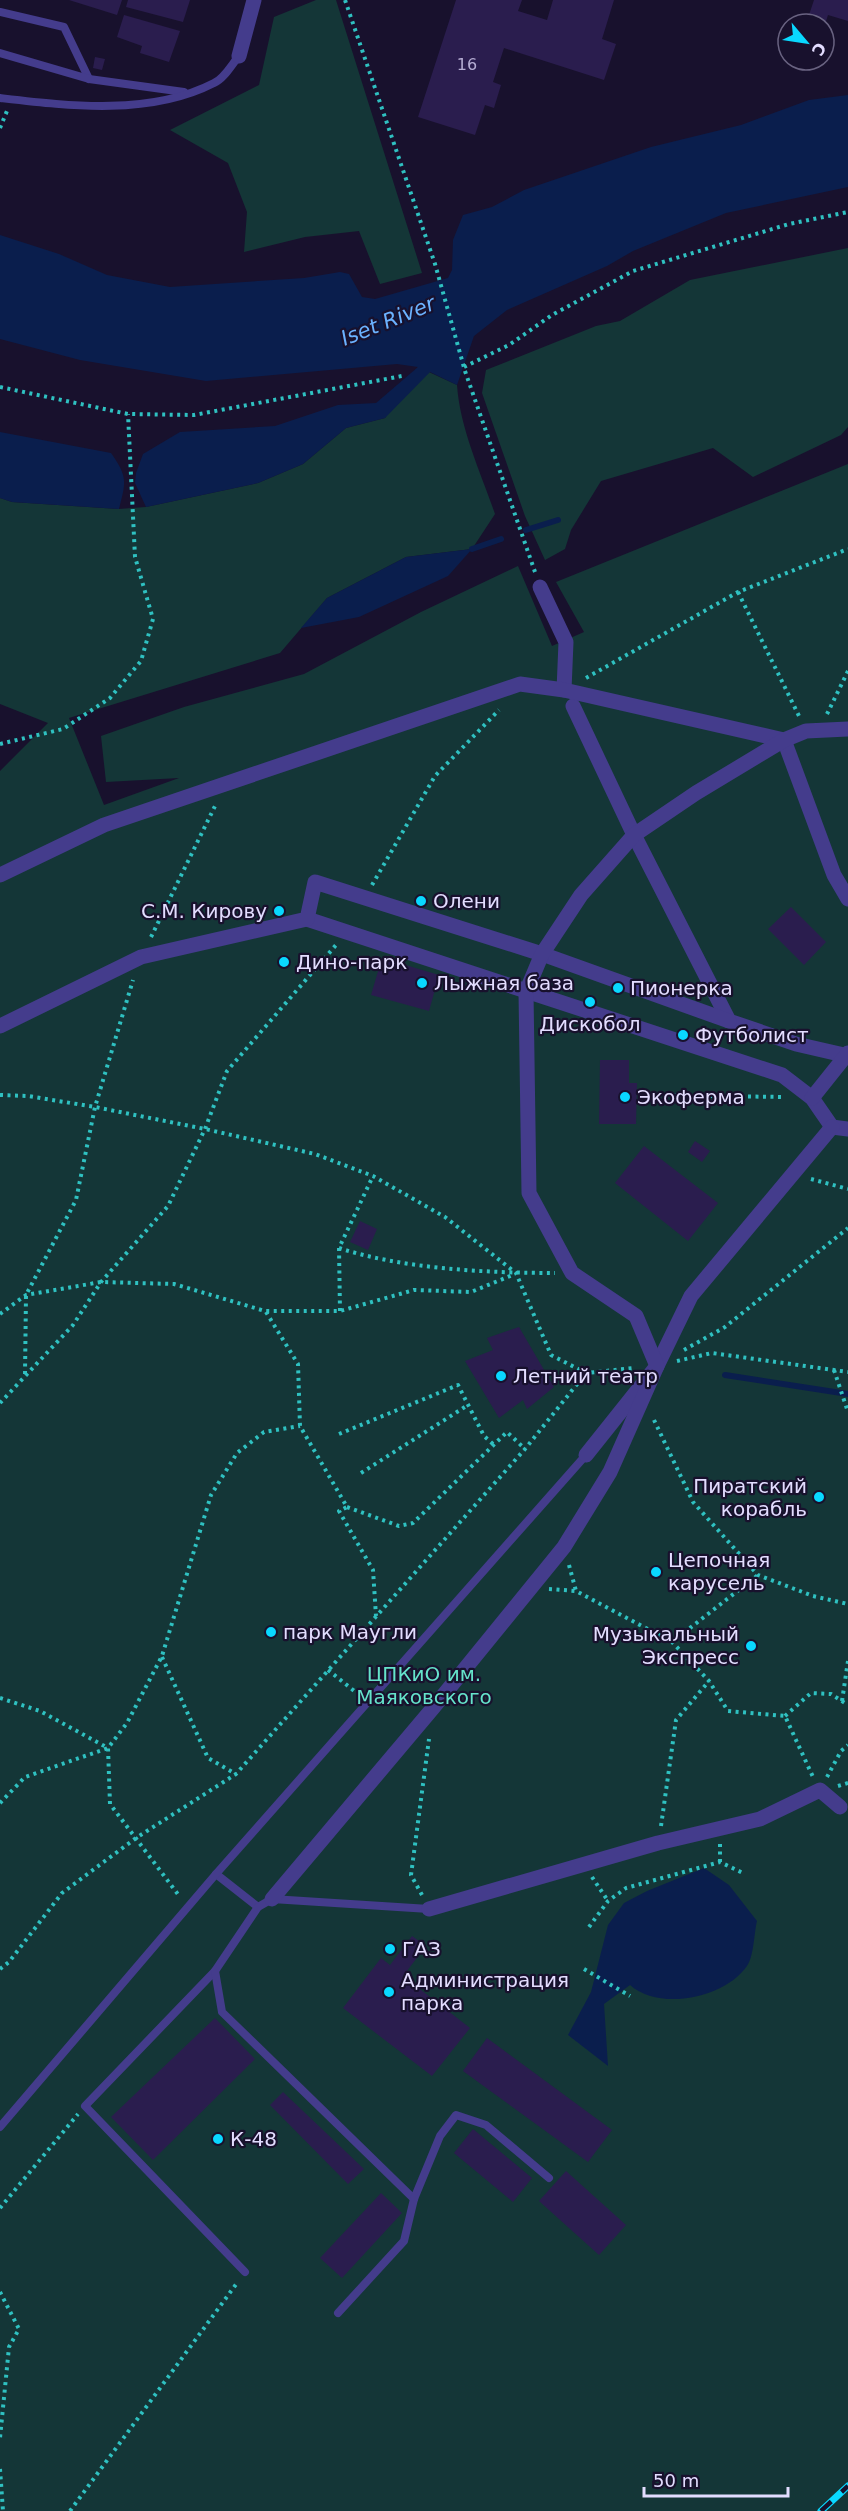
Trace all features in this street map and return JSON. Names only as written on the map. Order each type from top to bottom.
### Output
[{"type":"street","points":[[239,56],[254,0]]},
{"type":"street","points":[[540,587],[566,642],[564,690]]},
{"type":"street","points":[[0,875],[104,825],[520,684],[564,690],[784,741]]},
{"type":"street","points":[[573,706],[634,835],[729,1021]]},
{"type":"street","points":[[657,1366],[636,1316],[572,1274],[529,1193],[526,992],[542,954],[581,895],[634,835],[696,793],[784,741],[813,731],[848,729]]},
{"type":"street","points":[[784,741],[834,875],[848,899]]},
{"type":"street","points":[[307,919],[315,882],[542,954],[796,1044],[847,1055],[812,1098]]},
{"type":"street","points":[[0,1026],[141,957],[307,919],[346,934],[782,1075],[812,1098],[832,1127],[848,1129]]},
{"type":"street","points":[[272,1899],[433,1708],[564,1547],[610,1472],[691,1296],[832,1127]]},
{"type":"street","points":[[586,1455],[657,1366]]},
{"type":"street","points":[[429,1909],[658,1843],[760,1819],[820,1790],[841,1803]]},
{"type":"lane","points":[[0,12],[64,27],[89,79]]},
{"type":"lane","points":[[0,53],[89,79],[187,93]]},
{"type":"lane","points":[[0,98],[92,105],[145,104],[217,83],[239,56]]},
{"type":"lane","points":[[0,2127],[216,1874],[586,1455]]},
{"type":"lane","points":[[216,1874],[258,1907]]},
{"type":"lane","points":[[245,2272],[85,2106],[215,1971],[258,1907],[272,1899],[429,1909]]},
{"type":"lane","points":[[215,1971],[222,2012],[414,2199]]},
{"type":"lane","points":[[338,2313],[404,2241],[414,2199],[440,2136],[456,2115],[486,2125],[549,2178]]},
{"type":"path","points":[[345,0],[435,264],[464,365],[540,587]]},
{"type":"path","points":[[464,365],[509,345],[552,315],[633,271],[789,224],[848,212]]},
{"type":"path","points":[[0,387],[128,414],[194,415],[402,375]]},
{"type":"path","points":[[0,744],[63,729],[110,698],[141,661],[153,619],[135,558],[128,414]]},
{"type":"path","points":[[564,690],[738,592],[848,549]]},
{"type":"path","points":[[738,592],[813,731]]},
{"type":"path","points":[[813,731],[848,671]]},
{"type":"path","points":[[365,896],[435,776],[502,705]]},
{"type":"path","points":[[0,1402],[73,1325],[101,1282],[168,1206],[205,1129],[227,1071],[346,934]]},
{"type":"path","points":[[0,1095],[28,1096],[95,1107],[205,1129],[315,1154],[373,1176],[445,1217],[516,1273],[551,1355],[586,1373],[657,1366],[712,1353],[848,1372]]},
{"type":"path","points":[[643,1095],[812,1098]]},
{"type":"path","points":[[0,1314],[26,1295],[76,1200],[95,1107]]},
{"type":"path","points":[[793,1173],[848,1190]]},
{"type":"path","points":[[340,1311],[339,1248],[373,1176]]},
{"type":"path","points":[[657,1366],[725,1327],[848,1228]]},
{"type":"path","points":[[339,1248],[374,1259],[516,1273],[572,1274]]},
{"type":"path","points":[[26,1295],[101,1282],[174,1284],[265,1311],[340,1311],[414,1290],[471,1292],[516,1273]]},
{"type":"path","points":[[25,1374],[26,1295]]},
{"type":"path","points":[[265,1311],[298,1364],[300,1426],[347,1507],[399,1526],[413,1523],[507,1432],[525,1449]]},
{"type":"path","points":[[834,1370],[848,1412]]},
{"type":"path","points":[[0,1969],[9,1962],[62,1893],[136,1838],[236,1774],[525,1449],[586,1373]]},
{"type":"path","points":[[339,1434],[458,1385],[484,1436],[494,1445]]},
{"type":"path","points":[[361,1473],[468,1405]]},
{"type":"path","points":[[654,1420],[693,1502],[758,1575],[813,1596],[848,1604]]},
{"type":"path","points":[[0,1803],[26,1777],[108,1748],[127,1723],[162,1656],[211,1495],[237,1454],[264,1432],[300,1426]]},
{"type":"path","points":[[347,1507],[339,1511],[373,1570],[376,1616]]},
{"type":"path","points":[[564,1547],[576,1591],[672,1642],[709,1681],[728,1711],[785,1716],[811,1693],[831,1694],[848,1705]]},
{"type":"path","points":[[672,1642],[758,1575]]},
{"type":"path","points":[[162,1656],[208,1758],[236,1774]]},
{"type":"path","points":[[842,1701],[848,1661]]},
{"type":"path","points":[[328,1670],[356,1693]]},
{"type":"path","points":[[658,1843],[676,1719],[709,1681]]},
{"type":"path","points":[[0,1698],[40,1711],[108,1748]]},
{"type":"path","points":[[429,1909],[411,1875],[433,1708]]},
{"type":"path","points":[[785,1716],[820,1790]]},
{"type":"path","points":[[820,1790],[841,1751],[848,1745]]},
{"type":"path","points":[[108,1748],[110,1804],[188,1908]]},
{"type":"path","points":[[589,1927],[608,1901],[626,1887],[720,1862],[746,1874]]},
{"type":"path","points":[[583,1864],[608,1901]]},
{"type":"path","points":[[584,1969],[630,1995]]},
{"type":"path","points":[[0,2208],[85,2106]]},
{"type":"path","points":[[70,2511],[245,2272]]},
{"type":"path","points":[[0,2292],[19,2329],[9,2347],[0,2438]]},
{"type":"path","points":[[0,2348],[9,2347]]},
{"type":"path","points":[[0,2469],[3,2511]]},
{"type":"green space","points":[[316,0],[336,0],[422,273],[380,284],[359,231],[305,237],[244,252],[247,212],[228,163],[170,130],[259,85],[274,17]]},
{"type":"green space","points":[[848,248],[848,427],[841,435],[753,477],[713,448],[601,481],[571,530],[565,549],[545,560],[525,516],[482,393],[486,370],[596,326],[620,321],[690,280]]},
{"type":"green space","name":"ЦПКиО им. Маяковского","points":[[418,367],[457,385],[462,418],[495,514],[472,549],[406,557],[327,598],[280,653],[69,718],[104,805],[179,778],[106,782],[101,736],[184,707],[304,674],[421,612],[518,566],[552,646],[584,632],[556,582],[848,464],[848,2511],[0,2511],[0,771],[48,723],[0,704],[0,498],[12,502],[119,509],[146,507],[258,483],[303,464],[346,428],[385,418]]},
{"type":"water","name":"Iset River","points":[[848,95],[848,187],[726,213],[633,251],[607,266],[507,310],[474,336],[457,385],[430,372],[385,418],[346,428],[303,464],[258,483],[146,507],[135,483],[143,454],[180,432],[275,426],[338,405],[376,403],[418,367],[397,364],[206,381],[80,360],[0,339],[0,235],[59,254],[107,275],[170,287],[304,278],[340,272],[349,274],[362,297],[375,299],[448,278],[452,270],[453,240],[463,215],[492,207],[524,190],[651,147],[741,125],[809,100]]},
{"type":"water","points":[[0,432],[111,453],[124,480],[119,509],[12,502],[0,498]]},
{"type":"water","points":[[472,549],[448,576],[359,617],[301,628],[327,598],[406,557]]},
{"type":"water","points":[[704,1868],[729,1885],[757,1921],[749,1962],[737,1977],[723,1987],[691,1998],[657,1998],[642,1993],[630,1985],[604,2004],[608,2066],[568,2035],[591,1992],[608,1925],[624,1903]]},
{"type":"building","points":[[69,0],[122,0],[117,15]]},
{"type":"building","points":[[128,0],[190,0],[183,22],[126,7]]},
{"type":"building","points":[[456,0],[522,0],[518,11],[547,20],[553,0],[614,0],[602,39],[616,44],[604,80],[504,48],[493,82],[501,85],[494,108],[485,105],[475,135],[418,117]]},
{"type":"building","points":[[814,0],[848,0],[848,21],[836,17],[836,12],[810,12]]},
{"type":"building","points":[[124,15],[180,31],[169,62],[140,53],[142,46],[117,37]]},
{"type":"building","points":[[95,57],[105,59],[102,70],[93,68]]},
{"type":"building","points":[[791,907],[826,942],[804,965],[768,929]]},
{"type":"building","points":[[382,958],[439,975],[429,1011],[371,995]]},
{"type":"building","points":[[600,1060],[629,1060],[629,1083],[637,1083],[636,1124],[599,1124]]},
{"type":"building","points":[[695,1141],[710,1151],[702,1162],[688,1152]]},
{"type":"building","points":[[644,1146],[718,1203],[688,1241],[615,1183]]},
{"type":"building","points":[[360,1221],[377,1229],[368,1250],[350,1242]]},
{"type":"building","name":"Летний театр","points":[[519,1327],[554,1387],[527,1409],[523,1400],[499,1418],[465,1361],[493,1350],[487,1338]]},
{"type":"building","name":"Администрация парка","points":[[412,1936],[426,1946],[403,1976],[470,2028],[432,2076],[343,2008],[381,1958],[390,1965]]},
{"type":"building","points":[[215,2018],[255,2059],[153,2160],[111,2117]]},
{"type":"building","points":[[487,2038],[612,2130],[588,2162],[463,2071]]},
{"type":"building","points":[[283,2092],[364,2169],[348,2184],[270,2105]]},
{"type":"building","points":[[473,2129],[532,2178],[513,2202],[454,2153]]},
{"type":"building","points":[[566,2171],[626,2225],[599,2255],[539,2201]]},
{"type":"building","points":[[381,2193],[402,2213],[342,2278],[320,2258]]},
{"type":"waterway","points":[[526,530],[558,520]]},
{"type":"waterway","points":[[472,549],[501,539]]},
{"type":"waterway","points":[[725,1375],[848,1394]]},
{"type":"railway","points":[[821,2511],[848,2486]]},
{"type":"place","name":"Олени","points":[[421,901]]},
{"type":"place","name":"С.М. Кирову","points":[[279,911]]},
{"type":"place","name":"Дино-парк","points":[[284,962]]},
{"type":"place","name":"Лыжная база","points":[[422,983]]},
{"type":"place","name":"Пионерка","points":[[618,988]]},
{"type":"place","name":"Дискобол","points":[[590,1002]]},
{"type":"place","name":"Футболист","points":[[683,1035]]},
{"type":"place","name":"Экоферма","points":[[625,1097]]},
{"type":"place","name":"Летний театр","points":[[501,1376]]},
{"type":"place","name":"Пиратский корабль","points":[[819,1497]]},
{"type":"place","name":"Цепочная карусель","points":[[656,1572]]},
{"type":"place","name":"парк Маугли","points":[[271,1632]]},
{"type":"place","name":"Музыкальный Экспресс","points":[[751,1646]]},
{"type":"place","name":"ГАЗ","points":[[390,1949]]},
{"type":"place","name":"Администрация парка","points":[[389,1992]]},
{"type":"place","name":"К-48","points":[[218,2139]]}]
